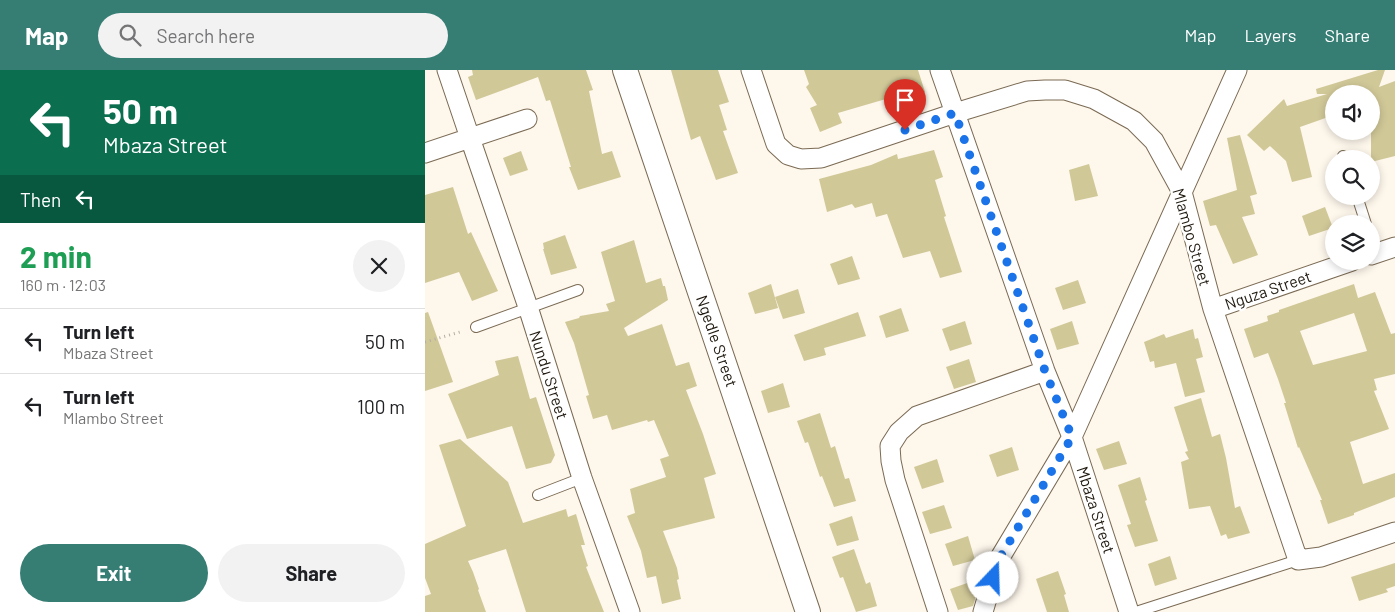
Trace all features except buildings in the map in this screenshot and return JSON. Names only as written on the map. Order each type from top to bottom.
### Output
[{"type":"street","name":"Nundu Street","points":[[447,70],[528,307],[582,478],[630,612]]},
{"type":"street","name":"Ngedle Street","points":[[625,70],[809,612]]},
{"type":"street","name":"Mlambo Street","points":[[751,70],[776,144],[788,155],[801,160],[821,158],[955,113],[1027,92],[1065,90],[1094,99],[1134,121],[1154,141],[1182,192],[1213,308],[1298,560]]},
{"type":"street","name":"Mbaza Street","points":[[940,70],[1045,371],[1072,437],[1129,612]]},
{"type":"street","points":[[983,612],[998,561],[1072,437],[1182,192],[1227,79],[1237,70]]},
{"type":"street","points":[[425,153],[527,119]]},
{"type":"street","points":[[1380,248],[1395,246]]},
{"type":"street","name":"Nguza Street","points":[[1213,308],[1325,270]]},
{"type":"street","points":[[938,612],[895,480],[890,446],[899,432],[917,416],[1045,371]]},
{"type":"street","points":[[1298,560],[1321,557],[1395,532]]},
{"type":"lane","points":[[477,327],[577,290]]},
{"type":"lane","points":[[539,495],[582,478]]},
{"type":"lane","points":[[1136,612],[1298,560]]},
{"type":"path","points":[[425,342],[477,327]]},
{"type":"route","points":[[905,130],[955,113],[1045,371],[1072,437],[998,561],[993,578]]}]
